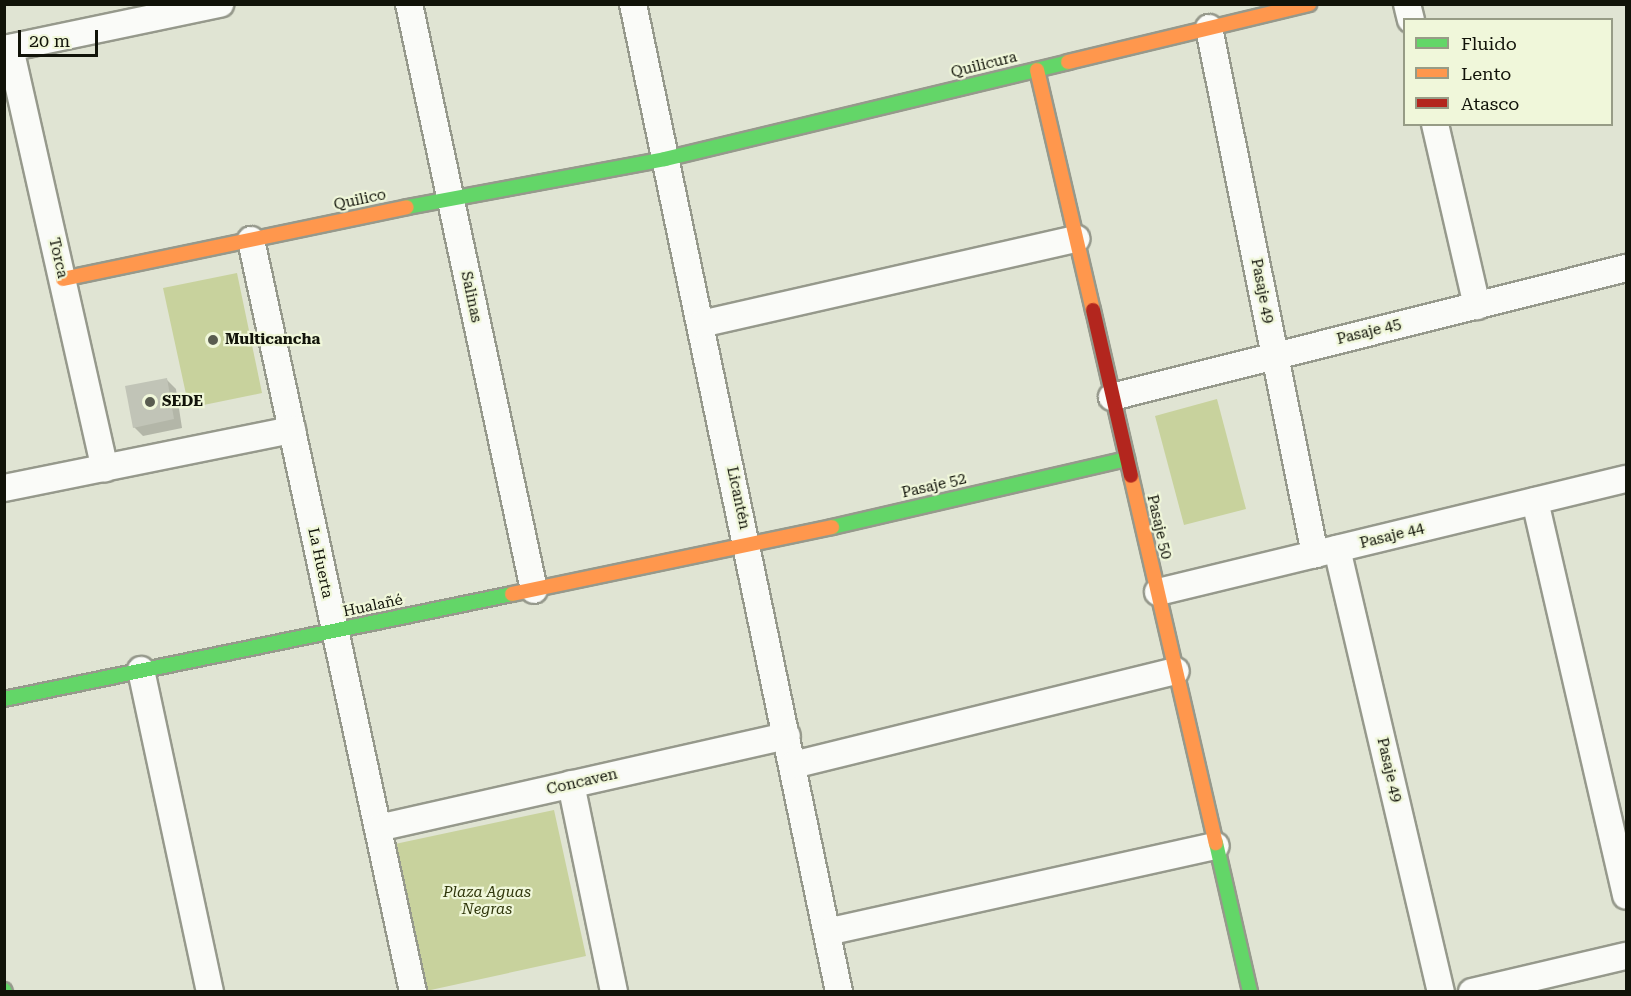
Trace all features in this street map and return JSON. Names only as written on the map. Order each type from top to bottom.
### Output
[{"type":"street","points":[[7,49],[220,4]]},
{"type":"street","name":"Salinas","points":[[409,4],[534,590]]},
{"type":"street","name":"Licantén","points":[[633,4],[748,546],[839,992]]},
{"type":"street","name":"Quilicura","points":[[665,159],[1310,4]]},
{"type":"street","name":"Pasaje 49","points":[[1209,28],[1275,356],[1441,992]]},
{"type":"street","name":"Torca","points":[[7,49],[63,279],[105,468]]},
{"type":"street","name":"Pasaje 50","points":[[1037,69],[1250,992]]},
{"type":"street","points":[[1435,126],[1477,306]]},
{"type":"street","name":"Quilico","points":[[63,279],[449,198],[665,159]]},
{"type":"street","points":[[700,324],[1076,239]]},
{"type":"street","name":"La Huerta","points":[[250,240],[413,992]]},
{"type":"street","name":"Pasaje 45","points":[[1113,397],[1626,268]]},
{"type":"street","points":[[4,488],[292,430]]},
{"type":"street","name":"Pasaje 52","points":[[748,546],[1127,459]]},
{"type":"street","name":"Pasaje 44","points":[[1158,592],[1626,479]]},
{"type":"street","points":[[1535,501],[1626,896]]},
{"type":"street","name":"Hualañé","points":[[4,699],[748,546]]},
{"type":"street","points":[[141,670],[210,992]]},
{"type":"street","points":[[793,765],[1176,671]]},
{"type":"street","name":"Concaven","points":[[378,828],[787,736]]},
{"type":"street","points":[[571,784],[614,992]]},
{"type":"street","points":[[827,932],[1216,846]]},
{"type":"street","points":[[1472,992],[1626,956]]},
{"type":"green space","name":"Multicancha","points":[[237,273],[262,393],[189,408],[163,288]]},
{"type":"green space","points":[[1217,399],[1246,509],[1184,525],[1155,416]]},
{"type":"green space","name":"Plaza Aguas Negras","points":[[554,810],[586,956],[426,991],[395,844]]},
{"type":"building","name":"SEDE","points":[[167,378],[174,419],[133,428],[125,386]]},
{"type":"traffic: fast","points":[[407,207],[665,159],[1068,62]]},
{"type":"traffic: fast","points":[[832,527],[1127,459]]},
{"type":"traffic: fast","points":[[4,699],[512,594]]},
{"type":"traffic: fast","points":[[1216,843],[1250,992]]},
{"type":"traffic: slow","points":[[1068,62],[1309,4]]},
{"type":"traffic: slow","points":[[1037,70],[1093,310]]},
{"type":"traffic: slow","points":[[63,279],[407,207]]},
{"type":"traffic: slow","points":[[1131,476],[1216,843]]},
{"type":"traffic: slow","points":[[512,594],[832,527]]},
{"type":"traffic: jam","points":[[1093,310],[1131,476]]},
{"type":"place","name":"Multicancha","points":[[213,340]]},
{"type":"place","name":"SEDE","points":[[150,402]]}]
